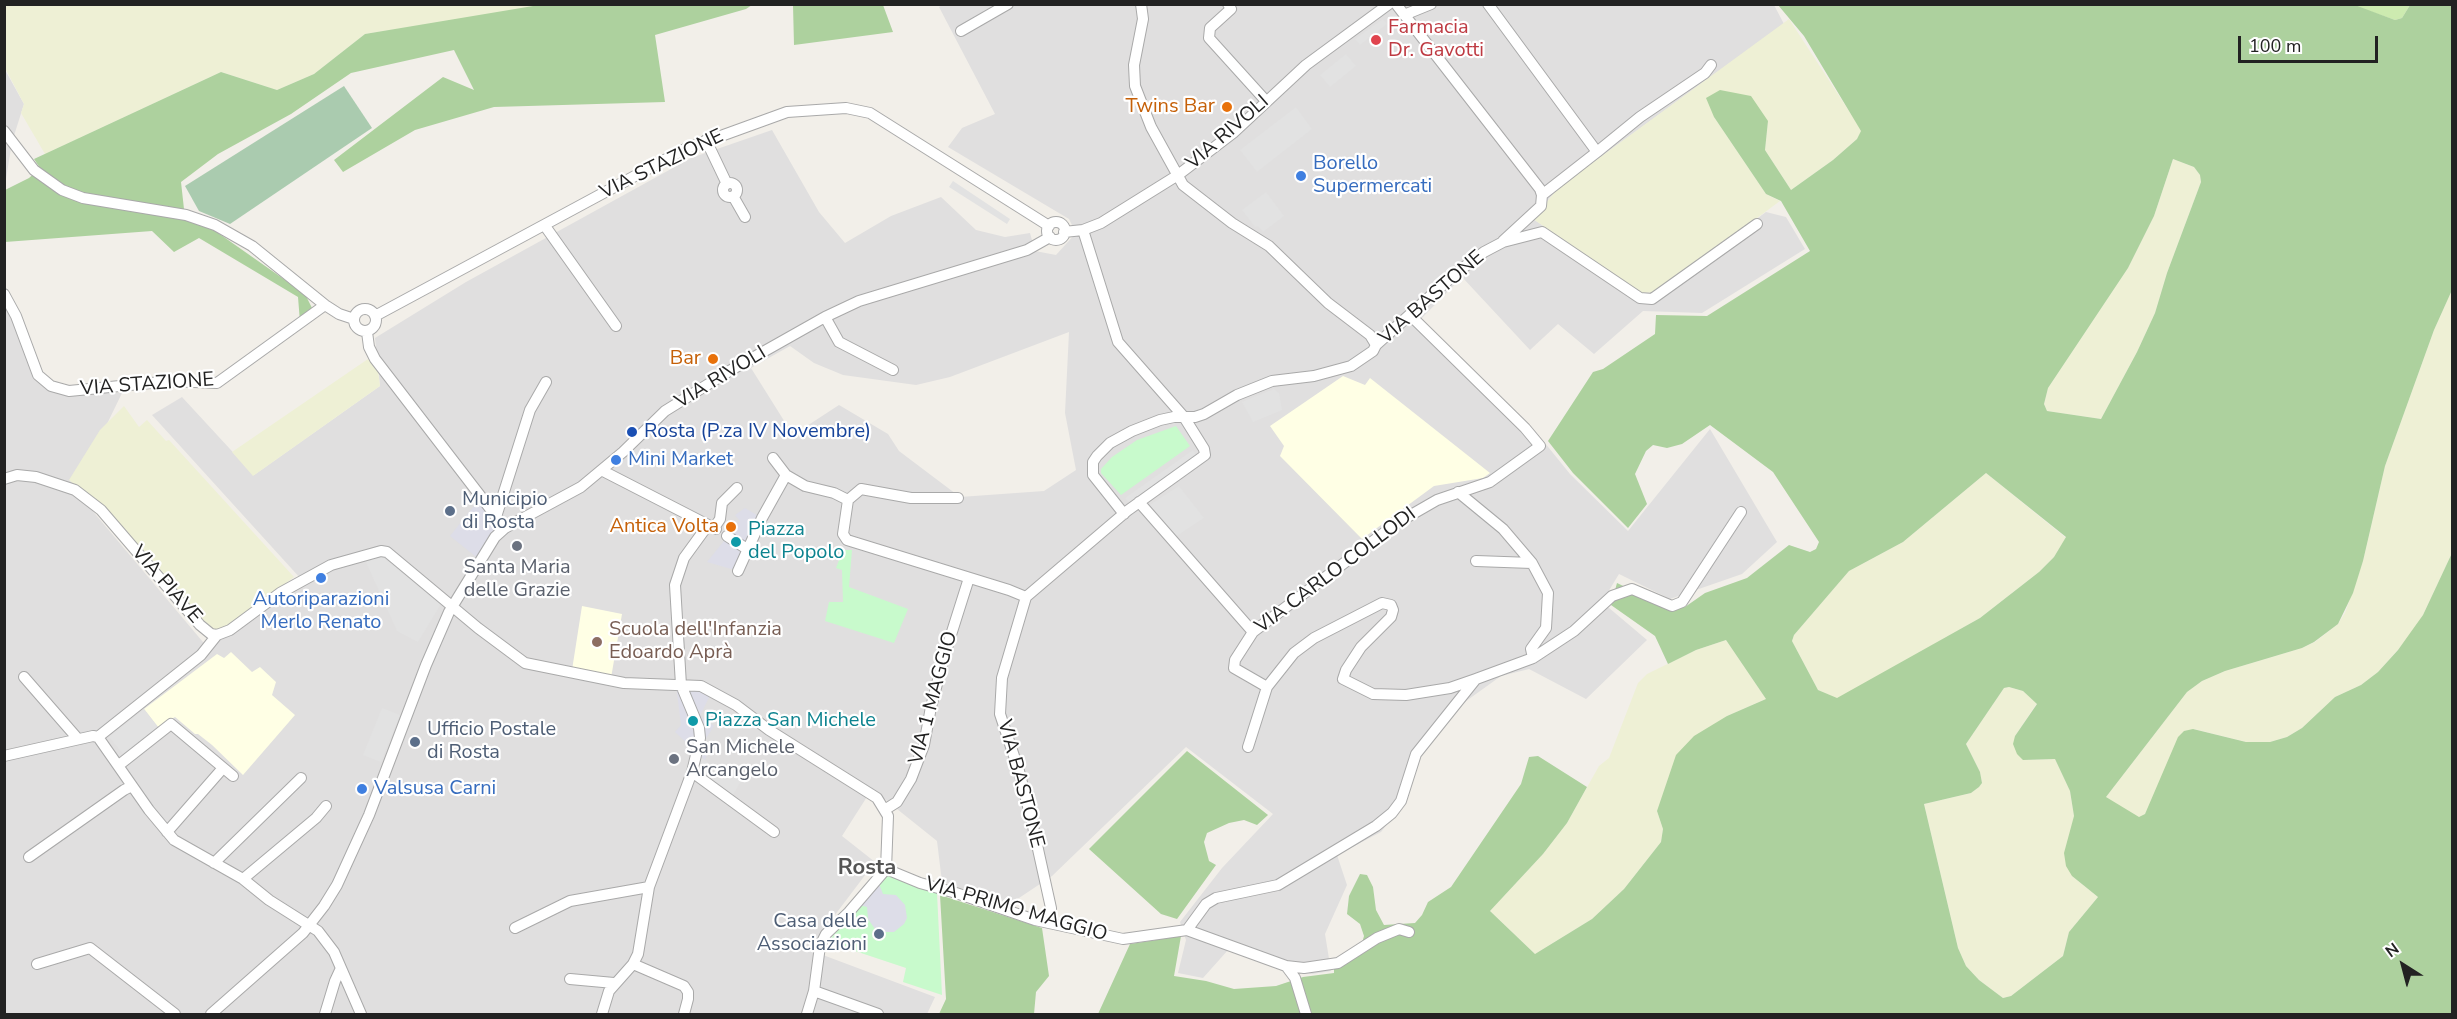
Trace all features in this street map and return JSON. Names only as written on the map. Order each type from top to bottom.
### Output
[{"type":"street","points":[[962,31],[1008,4]]},
{"type":"street","points":[[1142,4],[1143,19],[1134,65],[1135,86],[1151,127],[1186,188],[1232,223],[1269,246],[1328,303],[1370,334],[1376,345]]},
{"type":"street","points":[[1228,4],[1231,9],[1210,28],[1209,38],[1266,101]]},
{"type":"street","name":"VIA RIVOLI","points":[[1064,232],[1083,231],[1118,214],[1178,175],[1233,133],[1306,65],[1376,8],[1389,4]]},
{"type":"street","points":[[1396,4],[1540,189],[1541,206],[1503,242]]},
{"type":"street","points":[[1404,15],[1431,4]]},
{"type":"street","points":[[1488,4],[1597,152]]},
{"type":"street","points":[[1542,195],[1640,117],[1705,73],[1711,65]]},
{"type":"street","name":"VIA STAZIONE","points":[[375,316],[685,149],[787,112],[836,108],[870,113],[905,134],[1049,232],[1053,223],[1063,226],[1064,232]]},
{"type":"street","points":[[4,130],[34,170],[62,190],[83,198],[186,215],[215,225],[252,246],[325,305],[354,319]]},
{"type":"street","points":[[706,140],[727,184],[731,183],[736,186],[736,193],[733,196],[745,217]]},
{"type":"street","name":"VIA BASTONE","points":[[1124,513],[1093,475],[1093,462],[1110,443],[1160,420],[1204,414],[1237,395],[1272,381],[1339,371],[1364,359],[1376,345],[1471,261],[1503,242],[1542,232],[1640,298],[1652,300],[1757,224]]},
{"type":"street","points":[[545,226],[616,326]]},
{"type":"street","points":[[846,499],[843,534],[847,540],[1026,597],[1124,513],[1203,458],[1204,449],[1184,417],[1118,342],[1106,297],[1083,231]]},
{"type":"street","name":"VIA RIVOLI","points":[[211,1014],[311,924],[337,885],[452,606],[490,543],[505,528],[556,502],[603,471],[665,411],[725,373],[825,317],[859,301],[1027,250],[1049,232]]},
{"type":"street","name":"VIA STAZIONE","points":[[4,294],[16,316],[38,375],[51,386],[69,391],[171,381],[217,383],[325,305]]},
{"type":"street","points":[[364,309],[370,310],[375,316],[375,326],[367,332],[357,328],[354,319],[357,312],[364,309]]},
{"type":"street","name":"VIA CARLO COLLODI","points":[[1267,687],[1234,668],[1234,660],[1253,632],[1397,522],[1421,508],[1458,492],[1490,482],[1540,447],[1525,428],[1410,315]]},
{"type":"street","points":[[825,317],[839,342],[893,370]]},
{"type":"street","points":[[367,332],[369,347],[375,359],[505,528]]},
{"type":"street","points":[[496,517],[530,410],[546,382]]},
{"type":"street","points":[[773,458],[786,475],[805,486],[846,499]]},
{"type":"street","points":[[603,471],[712,528]]},
{"type":"street","name":"VIA PIAVE","points":[[4,479],[17,474],[58,482],[75,490],[101,510],[200,625],[211,634],[217,635],[230,630],[301,579],[351,558],[381,551],[387,552],[452,606]]},
{"type":"street","points":[[738,571],[776,489],[786,475]]},
{"type":"street","points":[[602,1014],[614,983],[633,964],[638,954],[649,887],[692,772],[700,738],[699,729],[681,685],[675,585],[684,558],[720,519],[722,502],[736,488]]},
{"type":"street","points":[[846,499],[861,489],[911,498],[958,498]]},
{"type":"street","points":[[1458,492],[1503,529],[1532,563],[1548,593],[1546,628],[1530,649],[1533,658]]},
{"type":"street","points":[[1139,502],[1253,632]]},
{"type":"street","points":[[1248,747],[1267,687],[1294,653],[1314,638],[1382,603],[1391,605],[1393,610],[1391,617],[1362,647],[1346,670],[1343,679],[1373,694],[1406,695],[1450,688],[1533,658],[1574,631],[1612,596],[1632,589],[1672,606],[1683,602],[1741,512]]},
{"type":"street","points":[[727,536],[747,549]]},
{"type":"street","points":[[1476,561],[1532,563]]},
{"type":"street","name":"VIA 1 MAGGIO","points":[[886,809],[897,802],[911,779],[924,745],[944,657],[969,578]]},
{"type":"street","name":"VIA BASTONE","points":[[1026,597],[1002,678],[1000,714],[1019,771],[1032,822],[1051,908],[1051,922]]},
{"type":"street","points":[[452,606],[525,663],[624,683],[701,686],[726,699],[769,730],[863,787],[877,798],[886,809],[890,827],[886,869],[849,912],[826,934],[820,946],[814,992],[807,1014]]},
{"type":"street","points":[[98,737],[201,655],[217,635]]},
{"type":"street","points":[[24,677],[78,739]]},
{"type":"street","points":[[1187,930],[1206,904],[1216,898],[1278,885],[1376,826],[1392,813],[1401,801],[1416,754],[1476,679]]},
{"type":"street","points":[[119,765],[171,724],[233,776]]},
{"type":"street","points":[[4,756],[78,739],[98,737],[174,840],[243,879],[269,900],[311,924],[326,940],[361,1014]]},
{"type":"street","points":[[167,832],[223,768]]},
{"type":"street","points":[[692,772],[774,832]]},
{"type":"street","points":[[214,863],[302,778]]},
{"type":"street","points":[[29,857],[132,786]]},
{"type":"street","points":[[243,879],[316,818],[326,806]]},
{"type":"street","name":"VIA PRIMO MAGGIO","points":[[886,869],[920,883],[1035,920],[1124,939],[1187,930],[1286,966],[1304,968],[1338,963],[1377,938],[1399,929],[1409,932]]},
{"type":"street","points":[[515,928],[570,902],[649,887]]},
{"type":"street","points":[[37,964],[90,948],[175,1014]]},
{"type":"street","points":[[633,964],[684,986],[688,992],[684,1014]]},
{"type":"street","points":[[1286,966],[1295,978],[1306,1014]]},
{"type":"street","points":[[325,1014],[341,968]]},
{"type":"street","points":[[570,979],[614,983]]},
{"type":"street","points":[[814,992],[878,1014]]},
{"type":"shaded area","points":[[4,5],[550,5],[365,34],[314,74],[277,90],[221,72],[45,154],[21,113],[24,104],[5,68]]},
{"type":"shaded area","points":[[942,5],[1774,5],[1784,24],[1558,188],[1533,219],[1550,230],[1687,270],[1766,212],[1786,217],[1805,249],[1702,313],[1643,311],[1594,354],[1558,324],[1530,350],[1462,277],[1421,319],[1536,432],[1570,474],[1628,531],[1710,429],[1777,542],[1742,574],[1670,599],[1619,574],[1602,602],[1647,640],[1586,699],[1529,669],[1501,676],[1455,709],[1420,756],[1399,809],[1381,832],[1337,855],[1347,885],[1325,934],[1331,971],[1312,974],[1284,970],[1228,950],[1203,978],[1178,973],[1186,940],[1180,922],[1222,868],[1273,814],[1186,747],[1052,876],[1010,904],[942,882],[937,841],[872,789],[842,836],[875,862],[816,940],[815,952],[935,997],[927,1014],[5,1014],[4,301],[38,375],[69,391],[122,393],[75,490],[208,648],[301,579],[152,415],[182,397],[254,475],[380,386],[375,338],[466,282],[691,158],[772,130],[819,212],[845,243],[891,216],[941,197],[976,230],[1005,237],[1030,233],[1035,251],[1056,255],[1076,233],[1069,219],[948,147],[962,128],[995,114],[939,7]],"holes":[[[1069,332],[1065,413],[1076,470],[1044,491],[960,497],[899,451],[888,434],[839,405],[793,435],[751,368],[790,346],[814,363],[843,375],[916,385],[950,377]]]},
{"type":"shaded area","points":[[1383,19],[1387,24],[1360,45],[1355,39]]},
{"type":"shaded area","points":[[1789,19],[1862,131],[1857,139],[1833,160],[1791,190],[1765,150],[1768,121],[1714,117],[1766,194],[1780,201],[1657,292],[1642,293],[1533,219],[1558,188]]},
{"type":"shaded area","points":[[1346,54],[1356,66],[1330,87],[1320,75]]},
{"type":"shaded area","points":[[4,68],[24,104],[12,142],[5,185]]},
{"type":"shaded area","points":[[344,86],[372,128],[230,224],[199,211],[185,186]]},
{"type":"shaded area","points":[[1296,107],[1312,129],[1257,172],[1240,150]]},
{"type":"shaded area","points":[[2173,159],[2194,167],[2200,175],[2201,182],[2167,273],[2155,313],[2137,352],[2101,419],[2047,411],[2044,404],[2048,388],[2128,268],[2154,216]]},
{"type":"shaded area","points":[[953,181],[1010,219],[1007,224],[949,187]]},
{"type":"shaded area","points":[[1266,192],[1284,216],[1263,232],[1258,226],[1255,227],[1242,210]]},
{"type":"shaded area","points":[[2452,290],[2452,553],[2411,635],[2378,672],[2361,685],[2335,697],[2302,728],[2287,737],[2270,742],[2246,742],[2194,729],[2145,814],[2139,818],[2110,801],[2106,797],[2187,692],[2202,681],[2225,671],[2302,648],[2315,642],[2338,624],[2345,613],[2363,561],[2385,466],[2434,330]]},
{"type":"shaded area","points":[[368,359],[378,371],[380,386],[253,476],[232,452]]},
{"type":"shaded area","points":[[1343,376],[1365,385],[1370,378],[1490,473],[1483,478],[1434,486],[1362,539],[1280,456],[1284,446],[1270,426]]},
{"type":"shaded area","points":[[1274,389],[1279,393],[1282,410],[1253,422],[1242,402]]},
{"type":"shaded area","points":[[124,406],[139,427],[147,420],[166,441],[169,440],[294,577],[228,628],[211,630],[204,625],[152,559],[155,556],[150,551],[145,555],[125,529],[69,480],[100,430]]},
{"type":"shaded area","points":[[1193,450],[1196,455],[1129,503],[1125,498]]},
{"type":"shaded area","points":[[1986,473],[2066,538],[2054,557],[2039,572],[1980,618],[1837,699],[1818,690],[1792,641],[1794,635],[1849,571],[1903,542]]},
{"type":"shaded area","points":[[1179,486],[1204,518],[1175,537],[1148,506]]},
{"type":"shaded area","points":[[481,497],[505,528],[480,560],[450,536]]},
{"type":"shaded area","name":"Piazza del Popolo","points":[[745,508],[762,518],[738,571],[707,562],[740,521],[735,515]]},
{"type":"shaded area","points":[[377,556],[384,558],[441,604],[418,642],[397,631],[365,560]]},
{"type":"shaded area","name":"Scuola dell'Infanzia Edoardo Aprà","points":[[582,606],[622,614],[611,678],[572,670]]},
{"type":"shaded area","points":[[1726,640],[1766,699],[1727,716],[1657,811],[1663,829],[1661,842],[1624,889],[1592,919],[1535,954],[1490,911],[1543,854],[1567,823],[1599,766],[1609,758],[1638,683],[1647,674],[1696,650]]},
{"type":"shaded area","points":[[231,652],[252,672],[260,667],[276,682],[272,695],[295,715],[243,775],[212,745],[175,717],[158,727],[144,709],[217,654],[224,658]]},
{"type":"shaded area","name":"Piazza San Michele","points":[[676,685],[712,691],[700,716],[714,726],[703,743],[709,749],[705,760],[675,732],[681,725]]},
{"type":"shaded area","points":[[2004,688],[2023,691],[2037,703],[2015,736],[2023,760],[2055,759],[2070,791],[2074,816],[2072,876],[2098,897],[2069,932],[2063,956],[2011,996],[2003,998],[1979,980],[1966,966],[1958,948],[1924,804],[1971,793],[1982,783],[1980,772],[1966,744]]},
{"type":"shaded area","points":[[382,708],[400,715],[381,762],[363,755]]},
{"type":"shaded area","points":[[144,709],[158,727],[123,754],[109,737]]},
{"type":"shaded area","points":[[696,753],[720,772],[727,766],[743,778],[730,800],[692,772]]},
{"type":"shaded area","points":[[877,879],[883,894],[896,895],[905,905],[907,918],[904,924],[894,932],[881,932],[875,929],[868,919],[867,907],[855,904]]},
{"type":"green space","points":[[2352,4],[2395,20],[2402,18],[2410,5],[2452,5],[2452,290],[2434,330],[2385,466],[2363,561],[2353,593],[2338,624],[2314,642],[2302,648],[2225,671],[2202,681],[2187,692],[2106,797],[2139,817],[2145,814],[2178,737],[2184,731],[2193,729],[2246,742],[2270,742],[2287,737],[2302,728],[2335,697],[2361,685],[2378,672],[2398,650],[2423,615],[2452,553],[2452,1014],[1098,1014],[1130,944],[1181,936],[1174,976],[1206,981],[1234,989],[1276,986],[1303,977],[1334,973],[1334,968],[1359,954],[1364,936],[1360,924],[1347,914],[1349,896],[1360,874],[1367,875],[1373,887],[1376,910],[1384,925],[1415,923],[1428,902],[1451,887],[1521,784],[1529,757],[1538,756],[1587,787],[1567,823],[1543,854],[1490,911],[1535,954],[1592,919],[1624,889],[1661,842],[1663,829],[1657,811],[1676,755],[1694,736],[1727,716],[1766,699],[1726,640],[1696,650],[1668,664],[1655,636],[1611,605],[1617,583],[1671,609],[1685,607],[1705,593],[1747,578],[1789,545],[1810,552],[1816,549],[1819,542],[1773,472],[1710,425],[1682,444],[1667,448],[1653,445],[1646,451],[1635,474],[1647,504],[1628,528],[1573,473],[1548,441],[1593,372],[1603,369],[1655,334],[1656,315],[1707,316],[1810,251],[1781,201],[1766,194],[1714,117],[1706,98],[1720,90],[1751,96],[1768,121],[1765,150],[1791,190],[1833,160],[1857,139],[1861,131],[1804,36],[1778,5]],"holes":[[[2173,159],[2194,167],[2200,175],[2201,182],[2167,273],[2155,313],[2137,352],[2101,419],[2047,411],[2044,404],[2048,388],[2128,268],[2154,216]],[[1986,473],[2066,537],[2054,557],[2039,572],[1980,618],[1837,698],[1818,690],[1792,641],[1794,635],[1849,571],[1903,542]],[[2004,688],[2023,691],[2037,704],[2015,736],[2013,744],[2017,754],[2023,760],[2055,759],[2070,791],[2074,816],[2064,853],[2066,866],[2072,876],[2098,897],[2069,932],[2063,956],[2011,996],[2003,998],[1979,980],[1966,966],[1958,948],[1924,804],[1971,793],[1982,783],[1980,772],[1966,744]]]},
{"type":"green space","points":[[539,5],[752,5],[746,9],[655,35],[665,102],[494,107],[415,130],[343,172],[334,160],[443,77],[474,90],[454,50],[351,73],[291,114],[218,154],[181,182],[184,209],[305,294],[314,312],[300,322],[298,297],[199,238],[174,252],[152,231],[5,242],[5,190],[29,178],[40,168],[34,159],[221,72],[277,90],[314,74],[365,34]]},
{"type":"green space","points":[[793,5],[883,5],[893,32],[794,45]]},
{"type":"green space","points":[[2352,5],[2410,5],[2402,18],[2395,20]]},
{"type":"green space","points":[[1176,426],[1190,446],[1121,495],[1101,473],[1101,469],[1112,457],[1137,440]]},
{"type":"green space","points":[[843,550],[852,550],[849,587],[908,609],[894,643],[825,621],[829,602],[843,602],[842,570],[836,568]]},
{"type":"green space","points":[[1187,751],[1268,815],[1257,825],[1244,820],[1229,823],[1207,833],[1204,842],[1209,861],[1216,865],[1177,919],[1161,914],[1089,849]]},
{"type":"green space","points":[[883,873],[937,893],[942,995],[903,982],[906,968],[828,942]]},
{"type":"green space","points":[[940,895],[1042,928],[1049,976],[1036,992],[1034,1014],[939,1014],[946,999]]},
{"type":"place","name":"Farmacia Dr. Gavotti","points":[[1376,40]]},
{"type":"place","name":"Twins Bar","points":[[1227,107]]},
{"type":"place","name":"Borello Supermercati","points":[[1301,176]]},
{"type":"place","name":"Bar","points":[[713,359]]},
{"type":"place","name":"Rosta (P.za IV Novembre)","points":[[632,432]]},
{"type":"place","name":"Mini Market","points":[[616,460]]},
{"type":"place","name":"Municipio di Rosta","points":[[450,511]]},
{"type":"place","name":"Antica Volta","points":[[731,527]]},
{"type":"place","name":"Piazza del Popolo","points":[[736,542]]},
{"type":"place","name":"Santa Maria delle Grazie","points":[[517,546]]},
{"type":"place","name":"Autoriparazioni Merlo Renato","points":[[321,578]]},
{"type":"place","name":"Scuola dell'Infanzia Edoardo Aprà","points":[[597,642]]},
{"type":"place","name":"Piazza San Michele","points":[[693,721]]},
{"type":"place","name":"Ufficio Postale di Rosta","points":[[415,742]]},
{"type":"place","name":"San Michele Arcangelo","points":[[674,759]]},
{"type":"place","name":"Valsusa Carni","points":[[362,789]]},
{"type":"place","name":"Casa delle Associazioni","points":[[879,934]]},
{"type":"district","name":"Rosta","points":[[867,869]]}]
